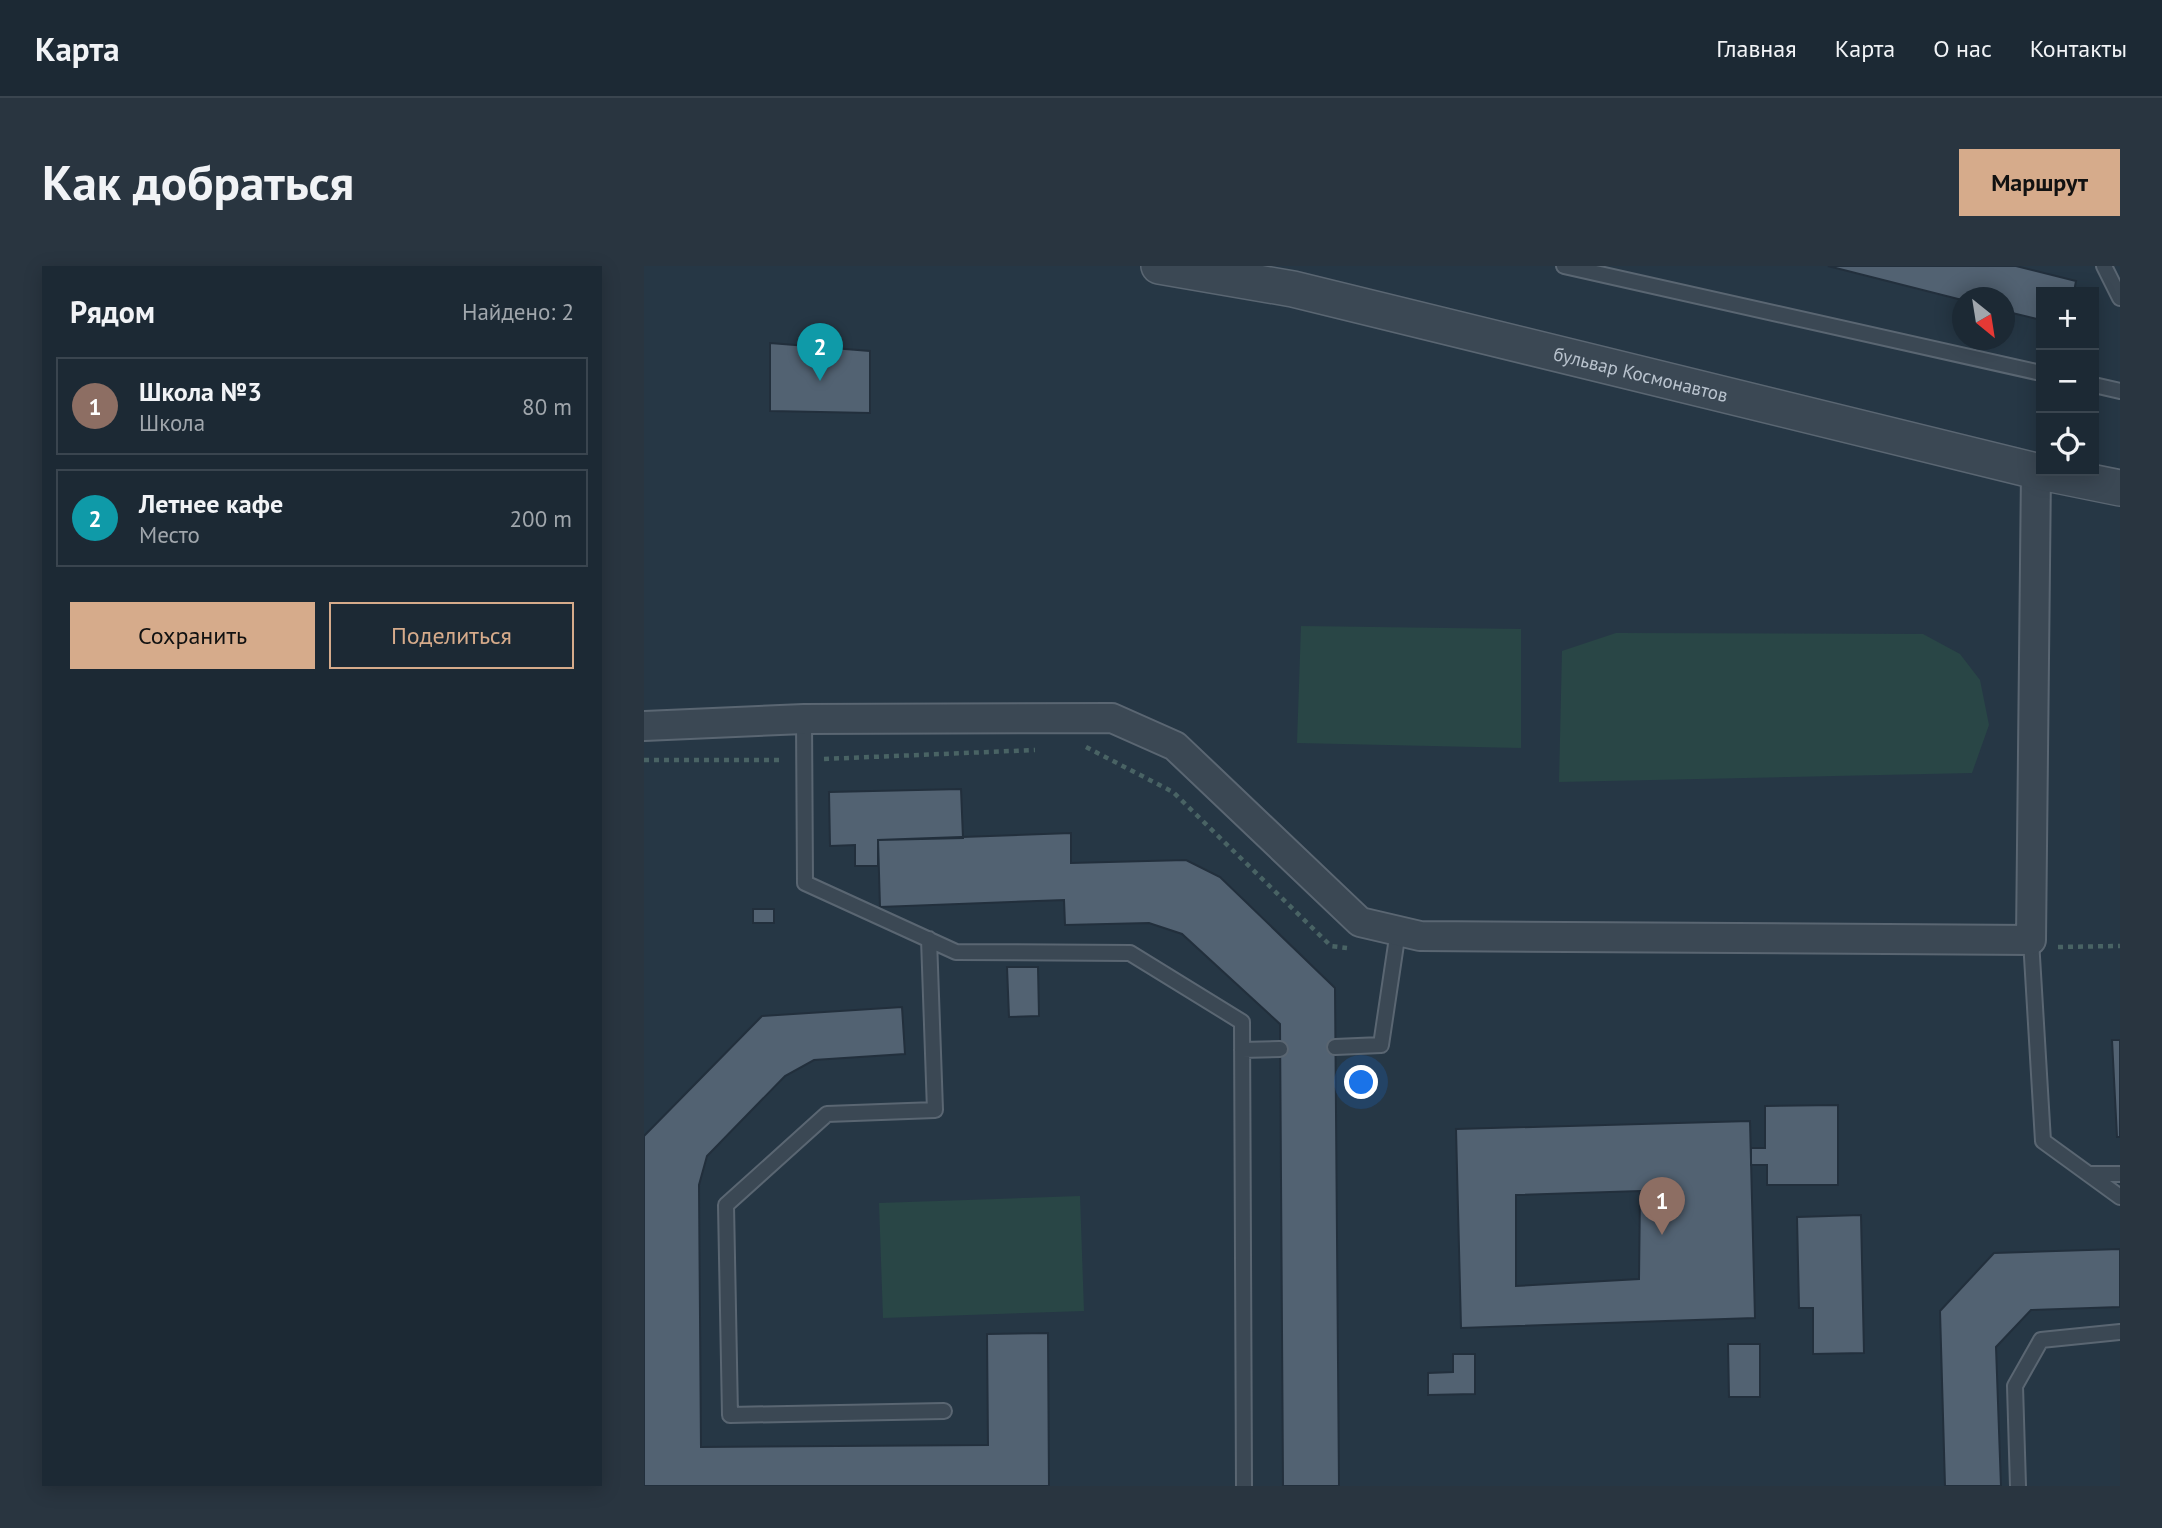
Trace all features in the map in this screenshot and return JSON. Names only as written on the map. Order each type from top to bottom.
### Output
[{"type":"street","name":"бульвар Космонавтов","points":[[1159,266],[1294,283],[2036,471]]},
{"type":"street","points":[[644,726],[804,719],[1112,718],[1175,746],[1360,922],[1420,936],[2031,940],[2036,471]]},
{"type":"street","name":"бульвар Космонавтов","points":[[2061,476],[2120,488]]},
{"type":"lane","points":[[1564,266],[1617,272],[2036,372]]},
{"type":"lane","points":[[2104,266],[2120,298]]},
{"type":"lane","points":[[2099,386],[2120,391]]},
{"type":"lane","points":[[804,719],[805,883],[956,952],[1130,953],[1242,1022],[1244,1486]]},
{"type":"lane","points":[[1335,1047],[1381,1045],[1398,931]]},
{"type":"lane","points":[[929,939],[935,1110],[827,1114],[726,1205],[730,1415],[944,1411]]},
{"type":"lane","points":[[2031,940],[2043,1141],[2120,1197]]},
{"type":"lane","points":[[1242,1050],[1280,1049]]},
{"type":"lane","points":[[2088,1174],[2120,1174]]},
{"type":"lane","points":[[2018,1486],[2015,1386],[2041,1340],[2120,1332]]},
{"type":"path","points":[[1072,748],[1086,747],[1173,792],[1331,946]]},
{"type":"path","points":[[644,760],[804,760],[1046,749]]},
{"type":"green space","points":[[1301,626],[1521,629],[1521,748],[1297,743]]},
{"type":"green space","points":[[1616,633],[1923,634],[1960,654],[1980,680],[1989,725],[1972,773],[1559,782],[1562,651]]},
{"type":"green space","points":[[1080,1196],[1084,1311],[883,1318],[879,1203]]},
{"type":"building","points":[[1828,266],[2016,266],[2076,281],[2075,287],[2036,287],[2036,319],[2015,314],[2015,287],[1952,287],[1952,297]]},
{"type":"building","points":[[770,343],[870,351],[870,413],[770,411]]},
{"type":"building","points":[[961,789],[963,838],[878,840],[878,866],[855,866],[855,845],[830,846],[829,792]]},
{"type":"building","points":[[1071,833],[1071,863],[1186,860],[1220,877],[1335,988],[1339,1486],[1283,1486],[1280,1024],[1182,934],[1149,923],[1065,925],[1064,900],[880,907],[878,840]]},
{"type":"building","points":[[753,909],[774,909],[774,923],[753,923]]},
{"type":"building","points":[[1007,967],[1038,967],[1039,1016],[1009,1017]]},
{"type":"building","points":[[902,1007],[905,1054],[814,1060],[785,1076],[707,1156],[699,1185],[701,1447],[988,1445],[987,1334],[1048,1333],[1049,1486],[644,1486],[644,1136],[762,1016]]},
{"type":"building","points":[[2112,1040],[2120,1040],[2120,1137],[2117,1137]]},
{"type":"building","points":[[1838,1105],[1838,1185],[1767,1185],[1767,1165],[1751,1165],[1751,1148],[1765,1148],[1765,1106]]},
{"type":"building","points":[[1750,1121],[1755,1318],[1461,1328],[1456,1129]],"holes":[[[1640,1191],[1639,1279],[1516,1286],[1516,1195]]]},
{"type":"building","points":[[1861,1215],[1864,1353],[1813,1354],[1813,1308],[1799,1308],[1797,1217]]},
{"type":"building","points":[[2120,1249],[2120,1307],[2031,1310],[1996,1347],[2001,1486],[1945,1486],[1940,1311],[1994,1253]]},
{"type":"building","points":[[1728,1344],[1760,1344],[1760,1397],[1729,1397]]},
{"type":"building","points":[[1453,1354],[1475,1354],[1475,1394],[1428,1395],[1428,1373],[1453,1372]]},
{"type":"place","name":"Летнее кафе","points":[[820,381]]},
{"type":"place","name":"Школа №3","points":[[1662,1235]]}]
